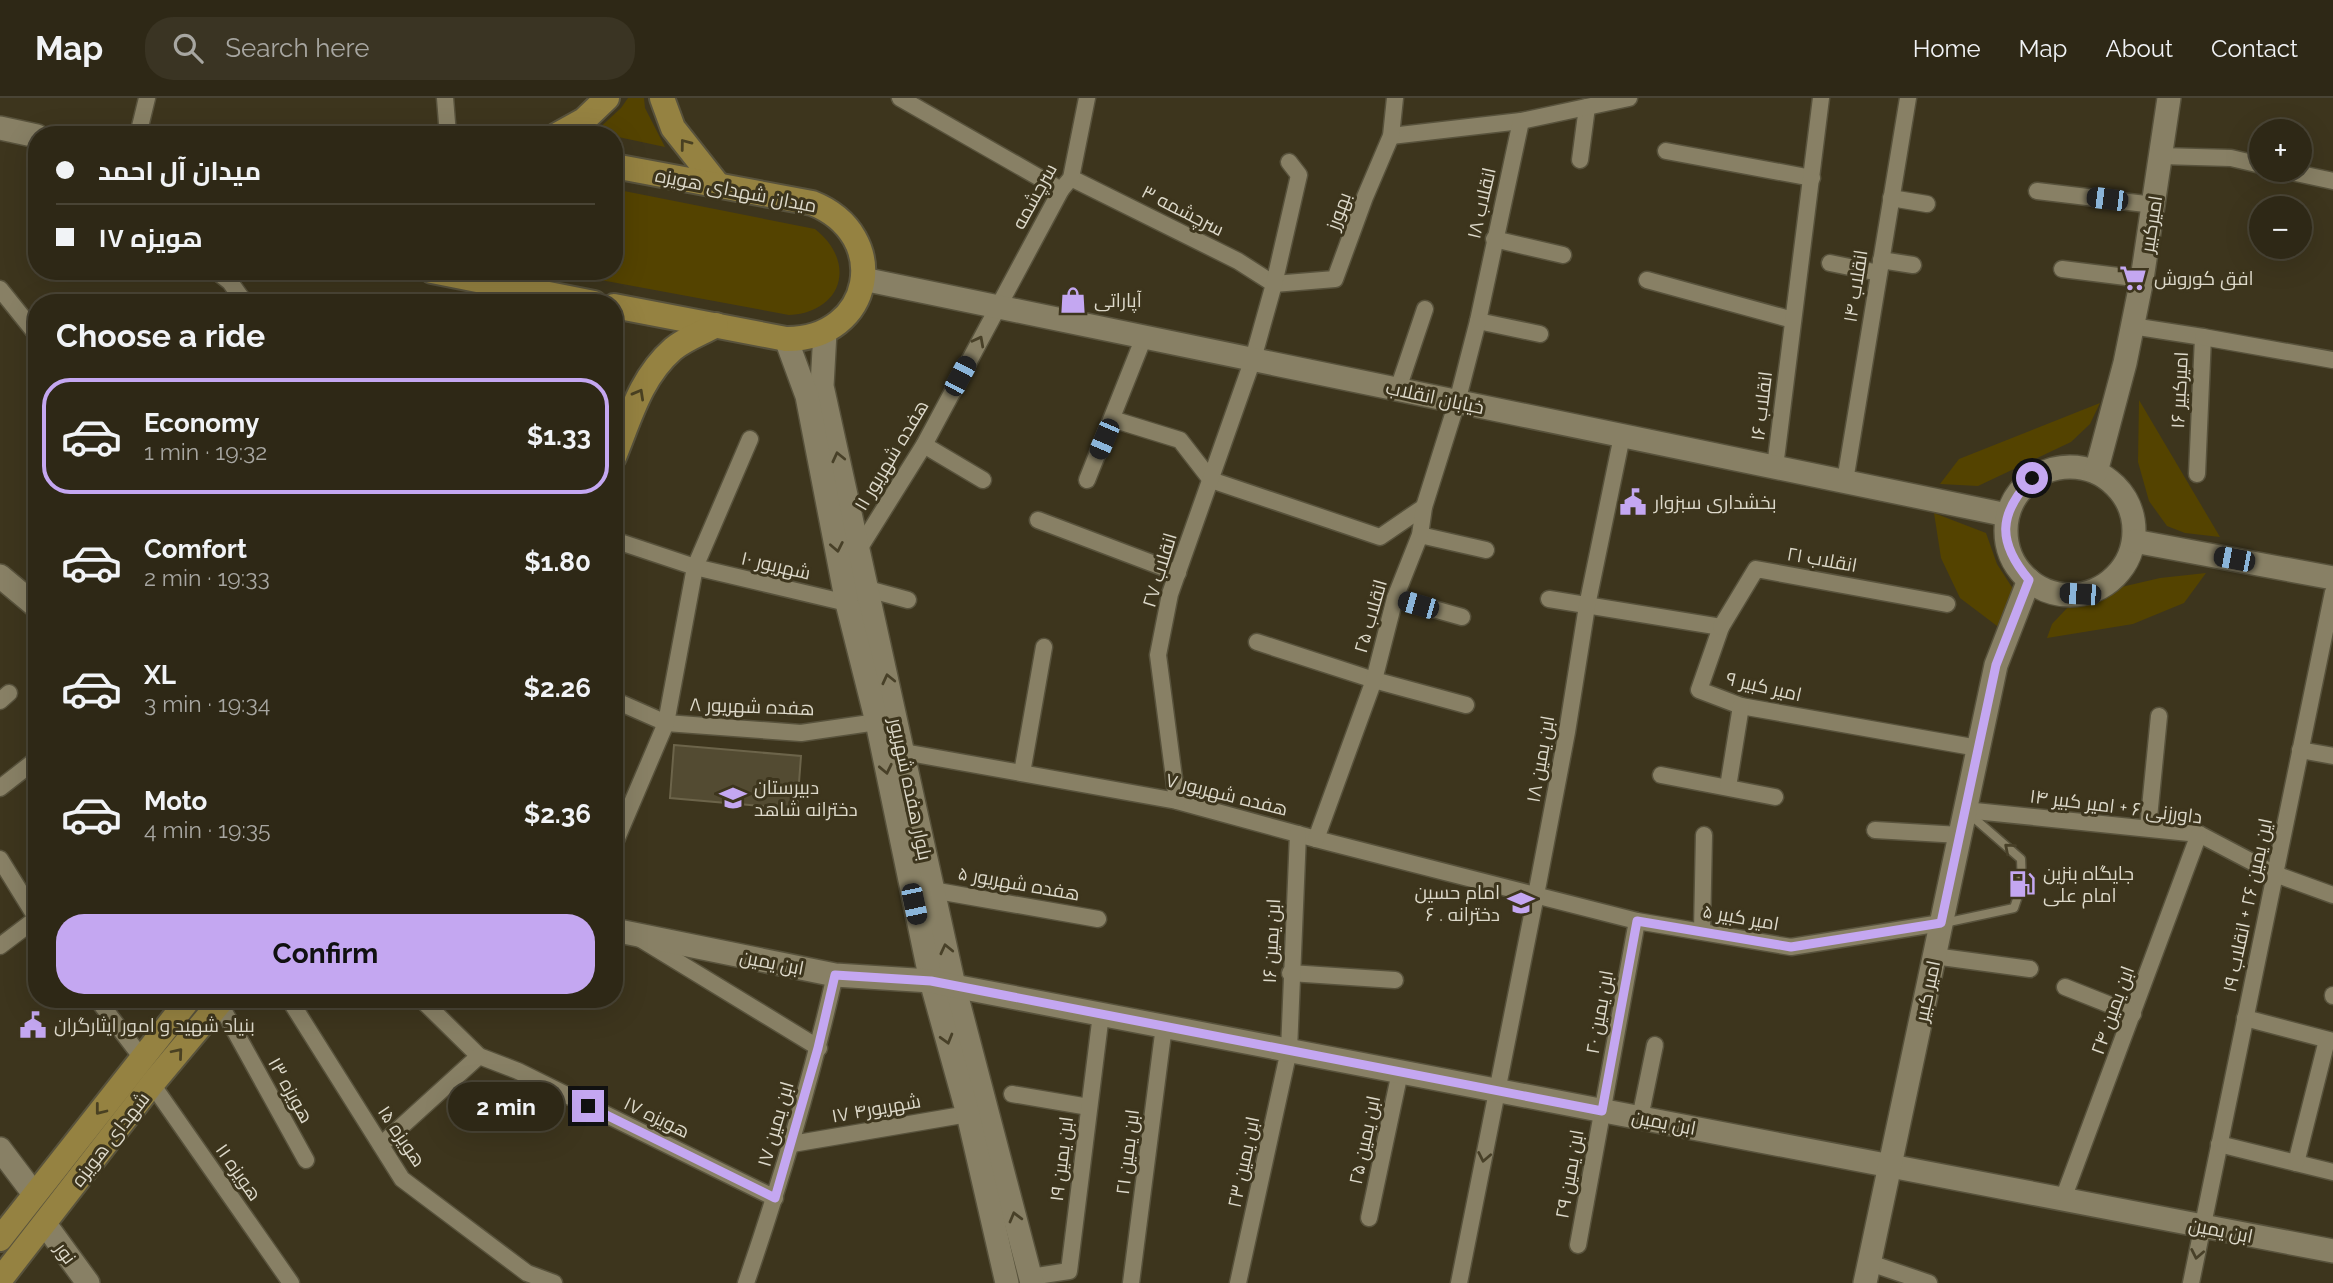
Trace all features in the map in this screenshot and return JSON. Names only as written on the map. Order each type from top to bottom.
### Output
[{"type":"main road","points":[[573,126],[584,120],[607,98]]},
{"type":"main road","points":[[662,98],[673,128],[718,185]]},
{"type":"main road","name":"امیرکبیر","points":[[2096,472],[2125,363],[2142,279],[2169,98]]},
{"type":"main road","points":[[0,128],[28,134]]},
{"type":"main road","name":"میدان شهدای هویزه","points":[[623,168],[812,203],[837,216],[856,238],[863,265],[863,279]]},
{"type":"main road","points":[[623,308],[786,339],[800,339],[825,332],[846,316],[860,293],[863,279]]},
{"type":"main road","name":"خیابان انقلاب","points":[[863,279],[2007,515]]},
{"type":"main road","points":[[475,280],[541,294]]},
{"type":"main road","points":[[623,432],[632,407],[652,371],[675,347],[716,325]]},
{"type":"main road","name":"بلوار هفده شهریور","points":[[825,332],[822,386],[954,986],[1031,1280]]},
{"type":"main road","name":"بلوار هفده شهریور","points":[[786,339],[807,397],[848,603],[877,722],[931,981],[968,1114],[1007,1283]]},
{"type":"main road","points":[[2075,467],[2096,472],[2119,489],[2132,513],[2134,541],[2124,566],[2105,585],[2080,594],[2053,593],[2029,580],[2013,562],[2006,539],[2007,515],[2017,495],[2032,478],[2052,469],[2075,467]]},
{"type":"main road","points":[[2134,541],[2333,578]]},
{"type":"main road","points":[[0,576],[28,599]]},
{"type":"main road","name":"امیر کبیر","points":[[1867,1273],[1996,665],[2029,580]]},
{"type":"main road","name":"ابن یمین","points":[[624,933],[835,975],[931,981],[2333,1251]]},
{"type":"main road","name":"شهدای هویزه","points":[[0,1239],[182,1008]]},
{"type":"main road","name":"شهدای هویزه","points":[[0,1280],[152,1084],[215,1008]]},
{"type":"main road","points":[[0,1149],[34,1194]]},
{"type":"main road","name":"نور","points":[[45,1224],[88,1283]]},
{"type":"street","points":[[140,126],[147,98]]},
{"type":"street","points":[[445,98],[447,126]]},
{"type":"street","name":"سرچشمه ۳","points":[[900,98],[1066,184],[1238,261],[1274,284]]},
{"type":"street","name":"سرچشمه","points":[[997,307],[1066,184],[1087,98]]},
{"type":"street","name":"بهورز","points":[[1274,284],[1335,279],[1391,136],[1395,98]]},
{"type":"street","points":[[1391,136],[1521,121],[1629,98]]},
{"type":"street","name":"انقلاب ۱۶","points":[[1775,467],[1821,98]]},
{"type":"street","name":"انقلاب ۱۴","points":[[1845,481],[1908,98]]},
{"type":"street","points":[[1580,160],[1587,107]]},
{"type":"street","name":"انقلاب ۱۸","points":[[1457,402],[1478,321],[1521,121]]},
{"type":"street","points":[[1666,151],[1812,178]]},
{"type":"street","points":[[2161,156],[2231,158],[2249,162]]},
{"type":"street","name":"انقلاب ۲۷","points":[[1177,801],[1158,655],[1170,594],[1253,359],[1274,284],[1299,175],[1289,162]]},
{"type":"street","points":[[2312,176],[2333,181]]},
{"type":"street","points":[[2037,191],[2154,205]]},
{"type":"street","points":[[1891,198],[1927,204]]},
{"type":"street","points":[[1494,239],[1563,255]]},
{"type":"street","points":[[1830,263],[1913,265]]},
{"type":"street","points":[[2062,270],[2142,279]]},
{"type":"street","points":[[227,280],[238,294]]},
{"type":"street","points":[[1647,280],[1793,320]]},
{"type":"street","points":[[0,289],[28,324]]},
{"type":"street","name":"هفده شهریور ۱۱","points":[[859,548],[924,445],[997,307]]},
{"type":"street","points":[[1398,389],[1425,309]]},
{"type":"street","points":[[1478,321],[1540,334]]},
{"type":"street","name":"امیرکبیر ۱۶","points":[[2132,326],[2203,337],[2196,474]]},
{"type":"street","points":[[1087,480],[1144,337]]},
{"type":"street","points":[[2203,337],[2333,360]]},
{"type":"street","name":"انقلاب ۲۵","points":[[1316,839],[1374,680],[1395,598],[1420,536],[1424,507],[1457,402]]},
{"type":"street","points":[[1112,419],[1180,440],[1211,480],[1380,537],[1424,507]]},
{"type":"street","name":"ابن یمین ۱۸","points":[[1459,1283],[1536,895],[1567,733],[1587,606],[1622,436]]},
{"type":"street","points":[[623,820],[666,723],[695,567],[750,439]]},
{"type":"street","points":[[924,445],[983,480]]},
{"type":"street","points":[[1038,520],[1178,573]]},
{"type":"street","points":[[1420,536],[1486,550]]},
{"type":"street","name":"شهریور ۱۰","points":[[623,543],[695,567],[848,603]]},
{"type":"street","name":"انقلاب ۲۱","points":[[1721,627],[1756,569],[1947,604]]},
{"type":"street","points":[[868,589],[908,600]]},
{"type":"street","name":"این یمین ۲۶ + انقلاب ۱۹","points":[[2191,1283],[2333,592]]},
{"type":"street","points":[[1395,598],[1462,617]]},
{"type":"street","points":[[1549,599],[1721,627]]},
{"type":"street","name":"امیر کبیر ۹","points":[[1721,627],[1699,690],[1741,706],[1978,748]]},
{"type":"street","points":[[1257,642],[1374,680],[1466,705]]},
{"type":"street","points":[[1022,773],[1044,647]]},
{"type":"street","name":"هفده شهریور ۸","points":[[623,704],[666,723],[801,733],[877,722]]},
{"type":"street","points":[[1728,788],[1741,706]]},
{"type":"street","points":[[2148,828],[2159,716]]},
{"type":"street","points":[[2300,750],[2333,756]]},
{"type":"street","name":"هفده شهریور ۷","points":[[904,752],[1177,801],[1536,895]]},
{"type":"street","points":[[0,788],[28,766]]},
{"type":"street","points":[[1661,775],[1775,797]]},
{"type":"street","name":"داورزنی ۶ + امیر کبیر ۱۴","points":[[1965,810],[2199,834],[2275,874],[2333,895]]},
{"type":"street","points":[[1875,830],[1960,835]]},
{"type":"street","name":"ابن یمین ۱۶","points":[[1289,1050],[1290,974],[1298,834]]},
{"type":"street","name":"ابن یمین ۲۴","points":[[2063,1199],[2199,834]]},
{"type":"street","points":[[1702,931],[1704,835]]},
{"type":"street","points":[[0,859],[28,904]]},
{"type":"street","name":"هفده شهریور ۵","points":[[932,890],[1098,919]]},
{"type":"street","name":"امیر کبیر ۵","points":[[1536,895],[1637,921],[1791,947],[1941,923]]},
{"type":"street","name":"ابن یمین ۲۰","points":[[1602,1111],[1637,921]]},
{"type":"street","points":[[0,946],[28,926]]},
{"type":"street","points":[[624,933],[818,1048]]},
{"type":"street","points":[[1934,956],[2030,969]]},
{"type":"street","points":[[1290,974],[1395,980]]},
{"type":"street","name":"ابن یمین ۱۷","points":[[746,1283],[792,1144],[835,975]]},
{"type":"street","points":[[2065,987],[2133,1014]]},
{"type":"street","points":[[104,1008],[142,1058]]},
{"type":"street","name":"هویزه ۱۳","points":[[225,1008],[306,1160]]},
{"type":"street","name":"هویزه ۱۵","points":[[295,1008],[402,1179],[523,1278],[554,1283]]},
{"type":"street","name":"هویزه ۱۷","points":[[430,1008],[479,1056],[518,1071],[775,1198]]},
{"type":"street","name":"ابن یمین ۱۹","points":[[1031,1280],[1069,1271],[1101,1014]]},
{"type":"street","points":[[2245,1018],[2330,1040],[2296,1163]]},
{"type":"street","name":"ابن یمین ۲۱","points":[[1131,1283],[1164,1026]]},
{"type":"street","points":[[1640,1118],[1655,1045]]},
{"type":"street","name":"ابن یمین ۲۳","points":[[1238,1283],[1289,1050]]},
{"type":"street","points":[[381,1145],[479,1056]]},
{"type":"street","name":"ابن یمین ۲۵","points":[[1370,1218],[1400,1072]]},
{"type":"street","name":"هویزه ۱۱","points":[[152,1084],[291,1283]]},
{"type":"street","points":[[1012,1094],[1089,1107]]},
{"type":"street","name":"ابن یمین ۲۹","points":[[1578,1245],[1602,1111]]},
{"type":"street","name":"۱۷ شهریور۴","points":[[792,1144],[968,1114]]},
{"type":"street","points":[[2219,1144],[2333,1172]]},
{"type":"street","points":[[1867,1273],[1929,1283]]},
{"type":"lane","points":[[1941,923],[2014,908],[2022,884],[2021,859],[1965,810]]},
{"type":"shaded area","points":[[628,98],[644,98],[645,108],[665,147],[623,138],[623,126],[602,126]]},
{"type":"shaded area","points":[[623,191],[815,229],[828,242],[836,256],[838,283],[832,295],[822,305],[807,312],[789,315],[600,280],[623,280]]},
{"type":"shaded area","points":[[2139,400],[2220,537],[2185,533],[2167,526],[2149,501],[2138,462]]},
{"type":"shaded area","points":[[2100,403],[2090,424],[2071,442],[1978,486],[1940,484],[1959,459]]},
{"type":"shaded area","points":[[1934,513],[1986,533],[1997,564],[2015,592],[2001,629],[1960,598],[1941,558]]},
{"type":"shaded area","points":[[2206,573],[2184,603],[2133,624],[2047,638],[2052,624],[2070,605],[2117,588],[2160,578]]},
{"type":"building","points":[[674,745],[801,756],[797,809],[670,798]]},
{"type":"place","name":"افق کوروش","points":[[2133,278]]},
{"type":"place","name":"آپاراتی","points":[[1073,300]]},
{"type":"place","name":"بخشداری سبزوار","points":[[1633,502]]},
{"type":"place","name":"دبیرستان دخترانه شاهد","points":[[733,798]]},
{"type":"place","name":"جایگاه بنزین امام علی","points":[[2022,884]]},
{"type":"place","name":"امام حسین ۶ . دخترانه","points":[[1521,903]]},
{"type":"place","name":"بنیاد شهید و امور ایثارگران","points":[[33,1025]]},
{"type":"route","points":[[588,1106],[775,1198],[818,1048],[835,975],[931,981],[1602,1111],[1637,921],[1791,947],[1941,923],[1996,665],[2029,580],[2013,562],[2006,539],[2007,515],[2017,495],[2032,478]]}]
